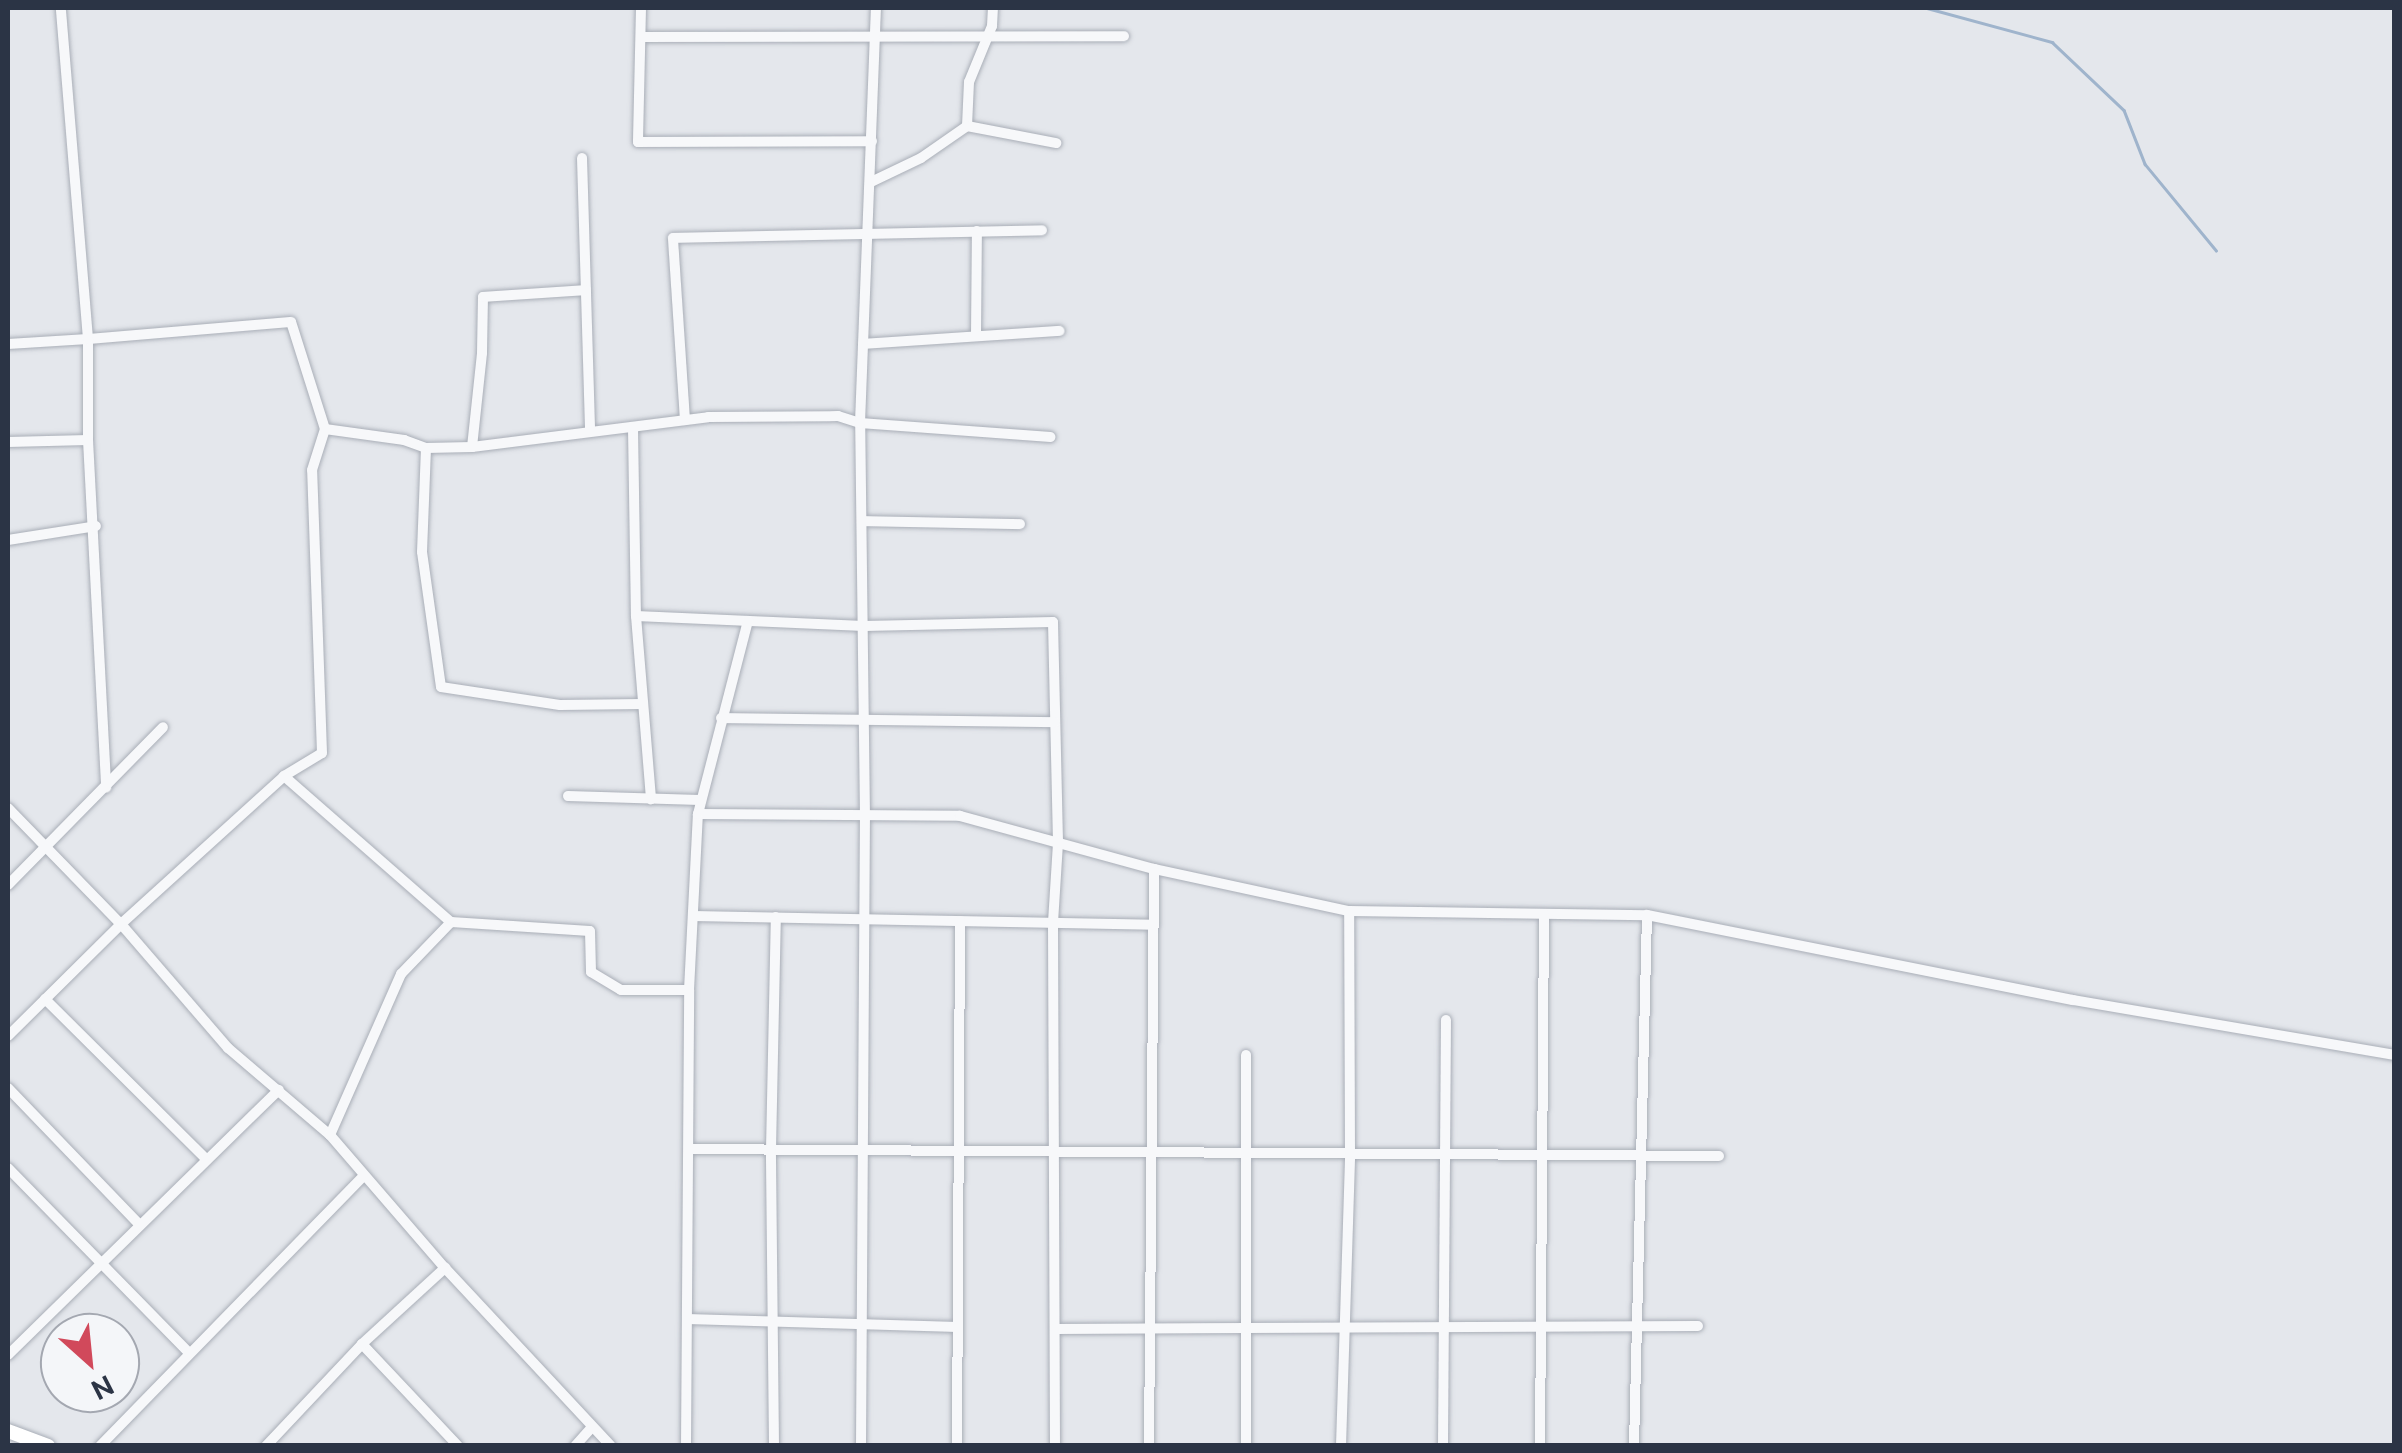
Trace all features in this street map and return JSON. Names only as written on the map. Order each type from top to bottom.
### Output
[{"type":"main road","points":[[8,1432],[48,1446]]},
{"type":"street","points":[[61,8],[88,339],[88,440],[96,526],[106,788]]},
{"type":"street","points":[[641,8],[638,142],[872,142]]},
{"type":"street","points":[[861,1446],[865,818],[860,423],[876,8]]},
{"type":"street","points":[[967,126],[969,82],[992,26],[993,8]]},
{"type":"street","points":[[642,36],[1124,36]]},
{"type":"street","points":[[871,182],[921,158],[967,126],[1056,142]]},
{"type":"street","points":[[582,158],[590,429]]},
{"type":"street","points":[[685,420],[673,238],[1042,230]]},
{"type":"street","points":[[976,336],[978,231]]},
{"type":"street","points":[[472,447],[482,353],[483,297],[586,290]]},
{"type":"street","points":[[8,344],[291,322],[325,429],[312,470],[322,753],[284,776],[122,924],[8,1036]]},
{"type":"street","points":[[863,344],[1060,331]]},
{"type":"street","points":[[325,429],[404,440],[426,448],[472,447],[590,429],[633,428],[685,420],[838,416],[860,423],[1050,436]]},
{"type":"street","points":[[633,428],[636,616],[651,798]]},
{"type":"street","points":[[8,442],[88,440]]},
{"type":"street","points":[[426,448],[422,552],[441,688],[560,705],[642,704]]},
{"type":"street","points":[[862,521],[1020,524]]},
{"type":"street","points":[[8,540],[96,526]]},
{"type":"street","points":[[636,616],[864,626],[1053,622],[1058,843],[1052,923],[1055,1446]]},
{"type":"street","points":[[686,1446],[689,990],[698,814],[748,621]]},
{"type":"street","points":[[722,718],[1055,722]]},
{"type":"street","points":[[8,885],[164,727]]},
{"type":"street","points":[[284,776],[451,922],[590,931],[591,972],[621,990],[689,990]]},
{"type":"street","points":[[568,796],[700,800]]},
{"type":"street","points":[[8,808],[122,924],[228,1048],[330,1135],[610,1446]]},
{"type":"street","points":[[698,814],[960,816],[1154,869],[1349,911],[1646,915],[2074,1000],[2394,1056]]},
{"type":"street","points":[[1149,1446],[1154,869]]},
{"type":"street","points":[[1341,1446],[1350,1153],[1349,911]]},
{"type":"street","points":[[1540,1446],[1544,914]]},
{"type":"street","points":[[1634,1446],[1646,915]]},
{"type":"street","points":[[693,916],[1154,926]]},
{"type":"street","points":[[774,1446],[771,1149],[776,917]]},
{"type":"street","points":[[957,1446],[960,921]]},
{"type":"street","points":[[330,1135],[401,974],[451,922]]},
{"type":"street","points":[[45,999],[206,1159]]},
{"type":"street","points":[[1442,1446],[1446,1020]]},
{"type":"street","points":[[1246,1055],[1246,1446]]},
{"type":"street","points":[[8,1088],[138,1224]]},
{"type":"street","points":[[8,1355],[98,1261],[279,1090]]},
{"type":"street","points":[[689,1148],[1719,1156]]},
{"type":"street","points":[[8,1168],[189,1353]]},
{"type":"street","points":[[100,1446],[364,1175]]},
{"type":"street","points":[[266,1446],[362,1344],[446,1268]]},
{"type":"street","points":[[688,1319],[958,1327]]},
{"type":"street","points":[[1055,1330],[1698,1326]]},
{"type":"street","points":[[362,1344],[458,1446]]},
{"type":"street","points":[[574,1446],[592,1428]]},
{"type":"waterway","points":[[1927,8],[2052,42],[2124,110],[2145,164],[2216,250]]}]
